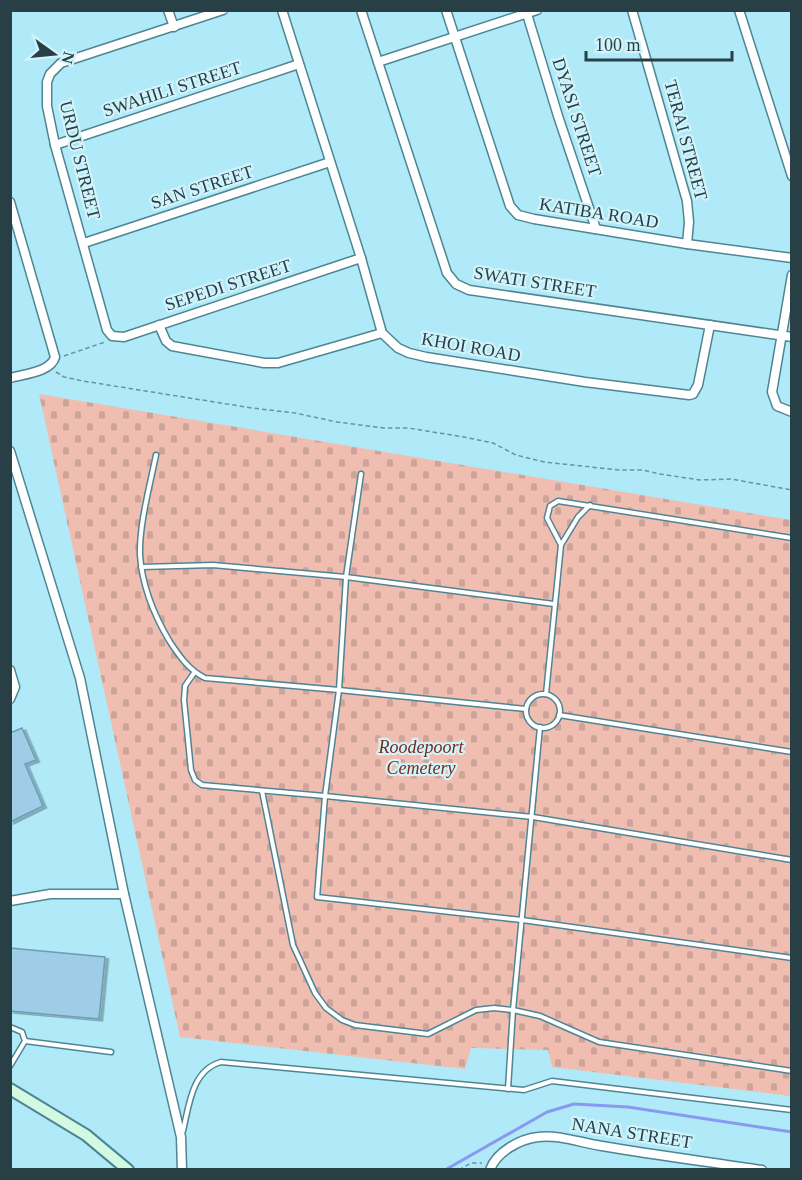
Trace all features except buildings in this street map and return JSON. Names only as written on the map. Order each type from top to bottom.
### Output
[{"type":"main road","points":[[10,1089],[86,1135],[128,1170]]},
{"type":"street","points":[[168,10],[174,27]]},
{"type":"street","name":"URDU STREET","points":[[110,333],[55,145],[47,106],[47,82],[54,68],[61,63],[223,10]]},
{"type":"street","points":[[159,325],[165,340],[172,346],[264,363],[289,361],[382,333],[361,258],[282,10]]},
{"type":"street","name":"SWATI STREET","points":[[361,10],[447,273],[456,284],[469,290],[792,337]]},
{"type":"street","points":[[446,10],[455,38]]},
{"type":"street","points":[[378,62],[537,10]]},
{"type":"street","name":"TERAI STREET","points":[[632,10],[687,201],[689,222],[687,244]]},
{"type":"street","points":[[739,10],[792,176]]},
{"type":"street","name":"DYASI STREET","points":[[527,14],[596,229]]},
{"type":"street","name":"KATIBA ROAD","points":[[455,38],[510,206],[518,215],[687,244],[792,258]]},
{"type":"street","name":"SWAHILI STREET","points":[[55,145],[299,64]]},
{"type":"street","name":"SAN STREET","points":[[84,243],[330,162]]},
{"type":"street","points":[[10,202],[55,357],[49,368],[10,378]]},
{"type":"street","name":"SEPEDI STREET","points":[[110,333],[124,337],[361,258]]},
{"type":"street","points":[[792,275],[772,392],[777,406],[792,412]]},
{"type":"street","name":"KHOI ROAD","points":[[382,333],[398,348],[426,357],[689,396],[693,394],[698,385],[710,325]]},
{"type":"street","points":[[10,451],[80,678],[124,894],[181,1137],[182,1170]]},
{"type":"street","points":[[10,669],[15,687],[10,699]]},
{"type":"street","points":[[10,901],[50,894],[124,894]]},
{"type":"street","name":"NANA STREET","points":[[491,1166],[500,1155],[523,1141],[545,1136],[762,1170]]},
{"type":"lane","points":[[156,454],[141,539],[141,567],[154,611],[176,650],[194,673],[205,678],[526,709]]},
{"type":"lane","points":[[362,474],[346,577],[339,690],[325,796],[317,897],[522,920],[792,958]]},
{"type":"lane","points":[[561,545],[547,518],[550,506],[558,501],[792,538]]},
{"type":"lane","points":[[546,694],[561,545],[578,517],[590,505]]},
{"type":"lane","points":[[141,567],[213,565],[346,577],[554,604]]},
{"type":"lane","points":[[194,673],[185,686],[184,700],[191,770],[195,780],[202,785],[532,817],[792,860]]},
{"type":"lane","points":[[546,694],[555,699],[559,715],[550,726],[540,728],[528,719],[526,709],[527,704],[535,696],[546,694]]},
{"type":"lane","points":[[559,715],[792,752]]},
{"type":"lane","points":[[508,1089],[513,1010],[540,728]]},
{"type":"lane","points":[[262,791],[293,945],[315,993],[326,1008],[342,1020],[355,1025],[428,1034],[476,1010],[494,1008],[513,1010],[540,1016],[599,1042],[792,1071]]},
{"type":"lane","points":[[10,1027],[22,1032],[25,1041],[10,1066]]},
{"type":"lane","points":[[25,1041],[111,1052]]},
{"type":"lane","points":[[181,1137],[197,1080],[211,1064],[221,1062],[524,1090],[552,1081],[792,1110]]},
{"type":"path","points":[[55,357],[103,344],[110,333]]},
{"type":"path","points":[[49,368],[64,377],[83,381],[252,408],[295,412],[337,422],[384,428],[408,428],[474,439],[493,443],[516,455],[544,462],[644,470],[700,480],[731,479],[792,490]]},
{"type":"path","points":[[459,1170],[471,1163],[491,1166]]},
{"type":"green space","name":"Roodepoort Cemetery","points":[[39,394],[791,520],[791,1096],[552,1067],[548,1050],[471,1048],[465,1069],[180,1037]]},
{"type":"waterway","points":[[445,1170],[547,1112],[574,1104],[628,1107],[792,1132]]}]
